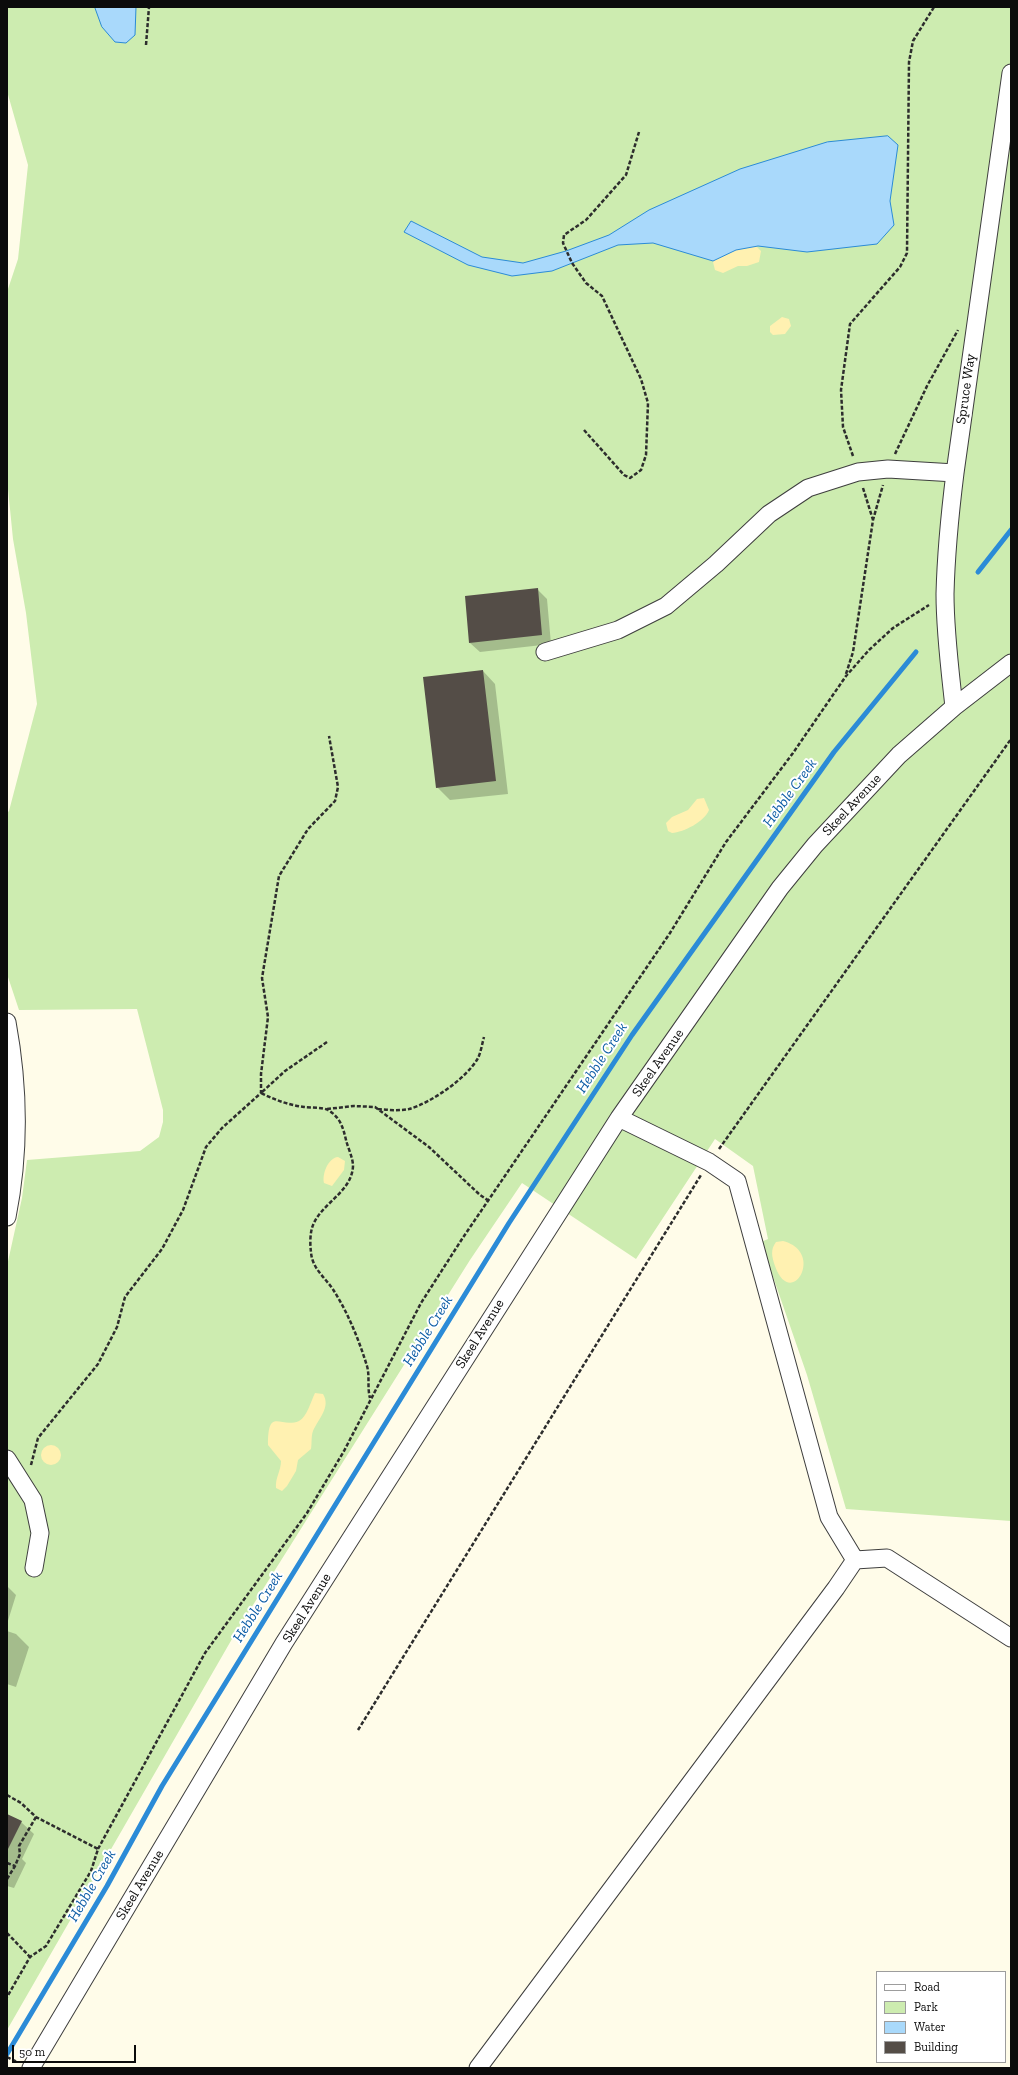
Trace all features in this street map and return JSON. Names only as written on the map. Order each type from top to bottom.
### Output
[{"type":"street","name":"Spruce Way","points":[[954,707],[948,648],[945,596],[948,534],[954,473],[1009,99],[1011,73]]},
{"type":"street","points":[[545,652],[618,630],[666,606],[716,564],[768,514],[808,488],[858,472],[888,469],[954,473]]},
{"type":"street","name":"Skeel Avenue","points":[[31,2068],[284,1643],[619,1118],[780,888],[814,845],[899,755],[954,707],[1011,663]]},
{"type":"street","points":[[7,1022],[16,1090],[17,1125],[15,1162],[7,1217]]},
{"type":"street","points":[[619,1118],[709,1162],[737,1181],[829,1517],[855,1560]]},
{"type":"street","points":[[7,1460],[33,1500],[40,1532],[34,1568]]},
{"type":"street","points":[[855,1560],[888,1558],[1011,1638]]},
{"type":"street","points":[[478,2068],[836,1588],[855,1560]]},
{"type":"path","points":[[146,45],[149,7]]},
{"type":"path","points":[[873,520],[843,427],[841,390],[850,324],[900,266],[907,253],[909,62],[913,41],[934,7]]},
{"type":"path","points":[[584,430],[624,475],[630,478],[641,470],[646,455],[648,403],[641,380],[602,296],[586,283],[572,263],[563,242],[564,235],[586,220],[626,175],[639,132]]},
{"type":"path","points":[[7,1997],[30,1957],[46,1946],[91,1871],[98,1849],[205,1653],[307,1513],[344,1451],[370,1399],[422,1303],[670,933],[726,842],[793,753],[846,676],[869,650],[893,628],[945,596]]},
{"type":"path","points":[[261,1093],[261,1074],[268,1017],[262,978],[279,876],[308,829],[335,801],[338,787],[329,736]]},
{"type":"path","points":[[358,1730],[709,1162],[1011,739]]},
{"type":"path","points":[[378,1109],[407,1109],[436,1096],[462,1077],[472,1067],[478,1057],[484,1037]]},
{"type":"path","points":[[33,1472],[31,1465],[38,1438],[98,1364],[116,1327],[125,1297],[162,1249],[183,1210],[206,1147],[222,1128],[285,1071],[327,1042]]},
{"type":"path","points":[[261,1093],[274,1100],[284,1103],[327,1109],[354,1106],[375,1107],[429,1147],[480,1195],[489,1201]]},
{"type":"path","points":[[327,1109],[340,1120],[353,1165],[348,1181],[339,1194],[321,1213],[311,1229],[312,1259],[318,1272],[333,1289],[356,1336],[367,1367],[367,1388],[370,1399]]},
{"type":"path","points":[[7,1795],[21,1803],[36,1817],[98,1849]]},
{"type":"path","points":[[7,1879],[20,1854],[19,1846],[36,1817]]},
{"type":"path","points":[[7,1863],[15,1866]]},
{"type":"path","points":[[7,1933],[30,1957]]},
{"type":"path","points":[[7,2057],[13,2060]]},
{"type":"green space","points":[[7,7],[1011,7],[1011,1521],[846,1509],[807,1375],[761,1242],[768,1239],[753,1166],[715,1139],[636,1259],[522,1183],[470,1260],[236,1632],[7,2030],[7,1266],[22,1198],[27,1160],[140,1151],[159,1137],[163,1122],[163,1110],[137,1009],[19,1010],[7,974],[7,813],[9,811],[37,704],[26,613],[13,539],[7,479],[7,292],[18,259],[28,165],[7,91]]},
{"type":"sand","points":[[756,246],[761,251],[759,262],[747,266],[738,266],[723,273],[715,270],[713,262],[716,258],[726,252]]},
{"type":"sand","points":[[782,317],[789,319],[791,326],[785,334],[773,335],[770,332],[770,326]]},
{"type":"sand","points":[[704,798],[709,810],[703,819],[682,831],[672,833],[668,831],[666,823],[672,817],[688,810],[697,799]]},
{"type":"sand","points":[[338,1157],[345,1161],[344,1170],[332,1186],[324,1183],[324,1175],[326,1167],[331,1160]]},
{"type":"sand","points":[[783,1241],[796,1247],[802,1256],[804,1266],[796,1281],[789,1283],[782,1278],[772,1257],[772,1251],[776,1242]]},
{"type":"sand","points":[[315,1393],[323,1394],[326,1403],[325,1408],[313,1431],[311,1449],[298,1460],[296,1471],[287,1486],[282,1491],[276,1488],[276,1481],[281,1461],[268,1445],[270,1426],[276,1421],[292,1423],[302,1419],[307,1412]]},
{"type":"sand","points":[[51,1445],[58,1448],[61,1455],[58,1462],[51,1465],[44,1462],[41,1455],[44,1448]]},
{"type":"water","points":[[95,7],[136,7],[135,35],[126,43],[115,42],[102,27]]},
{"type":"water","points":[[888,136],[898,145],[890,201],[894,225],[877,244],[807,252],[758,246],[736,250],[713,261],[653,243],[618,245],[552,271],[512,276],[468,265],[404,232],[411,221],[482,257],[523,263],[566,251],[609,235],[649,210],[740,169],[827,142]]},
{"type":"building","points":[[538,588],[542,635],[469,643],[465,596]]},
{"type":"building","points":[[483,670],[496,781],[436,788],[423,677]]},
{"type":"building","points":[[7,1814],[22,1821],[7,1851]]},
{"type":"waterway","name":"Hebble Creek","points":[[978,572],[1011,530]]},
{"type":"waterway","name":"Hebble Creek","points":[[7,2054],[107,1886],[162,1786],[509,1223],[632,1035],[834,752],[916,652]]}]
